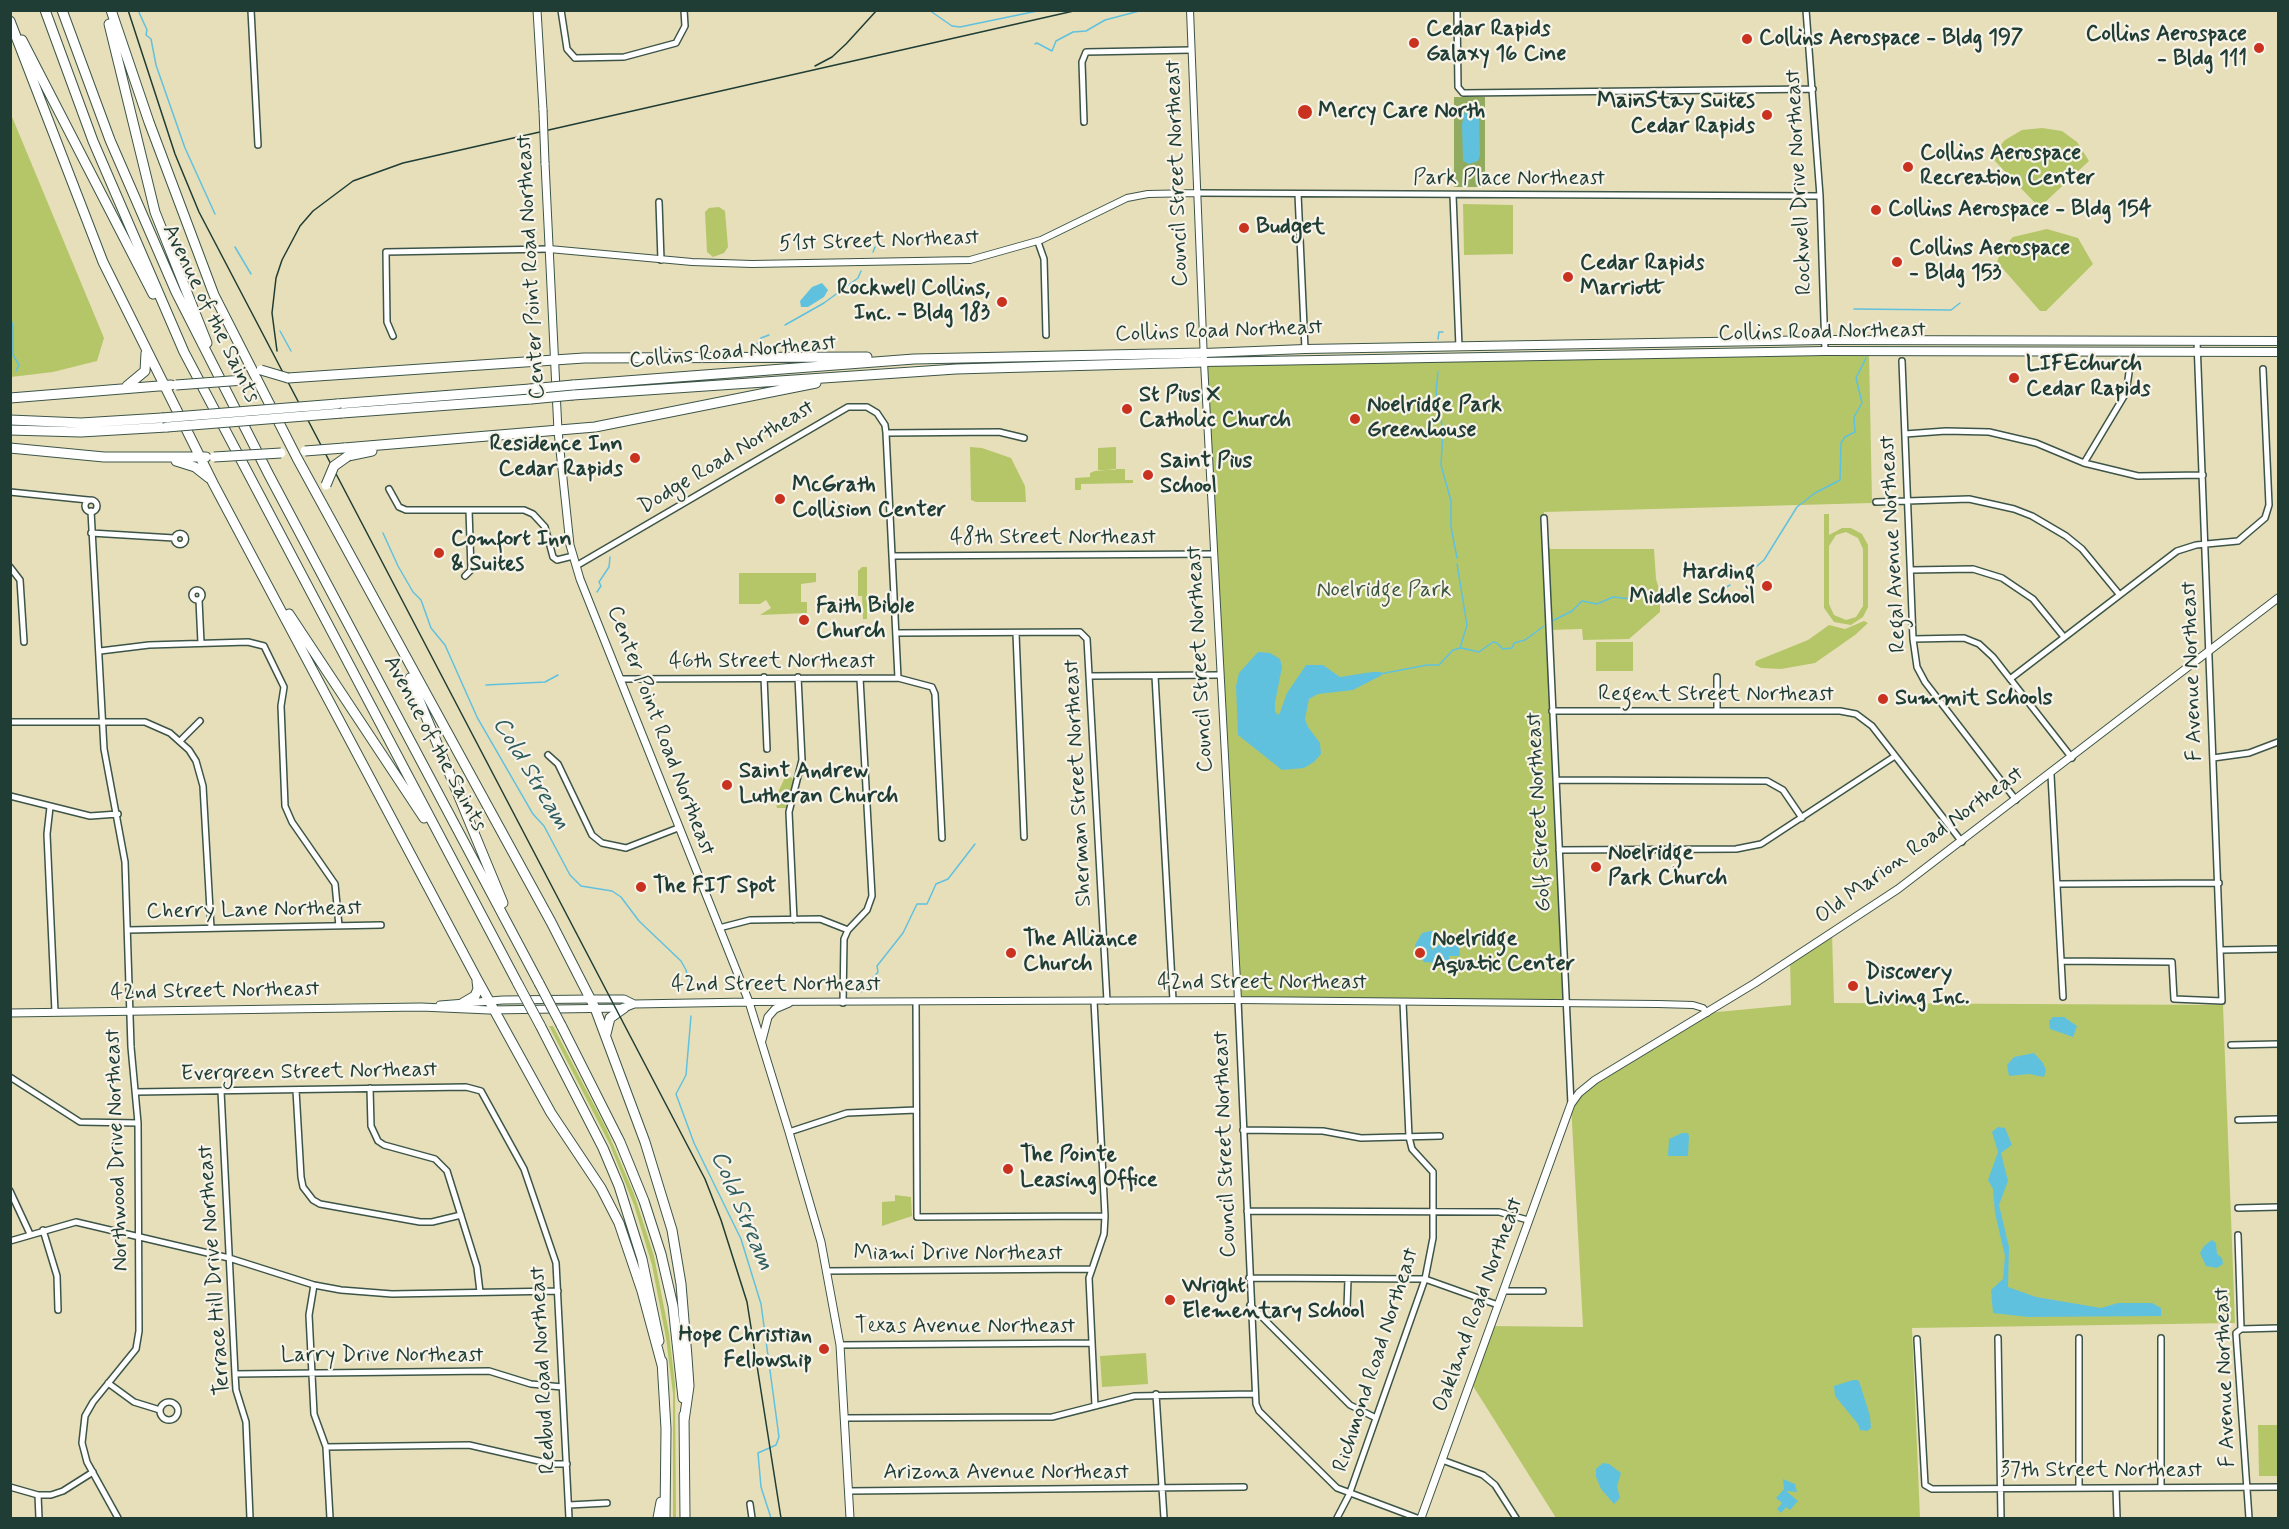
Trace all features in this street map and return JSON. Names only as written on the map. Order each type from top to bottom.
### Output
[{"type":"highway","name":"Avenue of the Saints","points":[[45,10],[93,141],[184,352],[540,1025],[598,1138],[619,1186],[648,1280],[662,1365],[665,1518]]},
{"type":"highway","name":"Avenue of the Saints","points":[[62,10],[110,140],[151,238],[227,396],[522,950],[620,1142],[641,1192],[658,1244],[676,1330],[684,1421],[685,1518]]},
{"type":"highway","points":[[105,10],[155,212],[227,396]]},
{"type":"highway","points":[[111,10],[214,295],[247,360],[261,380],[293,452],[593,1004],[648,1153],[672,1230],[681,1284],[689,1386],[684,1421]]},
{"type":"highway","points":[[10,15],[73,143],[184,352]]},
{"type":"highway","points":[[10,21],[103,262],[213,483],[268,582],[489,1001],[551,1113],[601,1188],[619,1223],[642,1291],[662,1365]]},
{"type":"highway","points":[[124,388],[136,381],[146,366],[147,356],[139,333]]},
{"type":"highway","name":"Collins Road Northeast","points":[[573,390],[1204,358],[1305,349],[1825,340],[2278,341]]},
{"type":"highway","name":"Collins Road Northeast","points":[[1365,361],[1385,356],[1454,354],[1459,347]]},
{"type":"highway","name":"Collins Road Northeast","points":[[10,430],[81,432],[167,427],[342,413],[914,359],[1204,358],[1365,361],[1826,351],[2278,352]]},
{"type":"highway","points":[[10,398],[124,388],[554,360],[885,356],[914,359]]},
{"type":"highway","points":[[247,360],[261,370],[288,378]]},
{"type":"highway","points":[[10,448],[73,455],[165,459],[305,451],[346,452],[435,441],[558,431],[660,416],[754,393],[811,384],[956,369]]},
{"type":"highway","name":"Collins Road Northeast","points":[[10,420],[81,423],[337,404],[531,394]]},
{"type":"highway","points":[[345,545],[325,498],[326,484],[334,466],[346,452]]},
{"type":"highway","points":[[165,459],[195,467],[213,483]]},
{"type":"highway","points":[[268,582],[449,855]]},
{"type":"highway","points":[[392,635],[522,950]]},
{"type":"highway","points":[[463,1003],[475,996],[478,989],[477,979]]},
{"type":"highway","points":[[606,1039],[608,1022],[624,1008]]},
{"type":"highway","points":[[658,1518],[665,1482]]},
{"type":"main road","name":"Center Point Road Northeast","points":[[537,10],[558,431],[564,508],[573,556],[678,828],[749,1002],[821,1242],[840,1345],[850,1518]]},
{"type":"main road","name":"Old Marion Road Northeast","points":[[1570,1104],[1595,1080],[1707,1013],[1898,890],[2051,775],[2278,598]]},
{"type":"main road","name":"42nd Street Northeast","points":[[10,1013],[421,1007],[494,1010],[593,1004],[624,999],[634,1004]]},
{"type":"main road","name":"42nd Street Northeast","points":[[421,1007],[489,1001],[593,1004],[624,1008],[634,1004],[749,1002]]},
{"type":"main road","points":[[762,1043],[768,1017],[775,1009],[789,1003]]},
{"type":"main road","name":"Oakland Road Northeast","points":[[1419,1518],[1570,1104]]},
{"type":"street","points":[[251,10],[258,146]]},
{"type":"street","points":[[561,10],[567,49],[575,58],[624,57],[676,43],[685,26],[684,10]]},
{"type":"street","name":"Council Street Northeast","points":[[1190,10],[1204,358],[1238,1000],[1254,1394]]},
{"type":"street","points":[[1457,10],[1458,87],[1463,93],[1813,89]]},
{"type":"street","name":"Rockwell Drive Northeast","points":[[1806,10],[1820,196],[1826,351]]},
{"type":"street","points":[[1084,122],[1082,62],[1086,52],[1191,50]]},
{"type":"street","name":"Park Place Northeast","points":[[1197,193],[1820,196]]},
{"type":"street","name":"51st Street Northeast","points":[[549,249],[661,260],[752,264],[932,262],[991,256],[1038,242],[1127,198],[1148,194],[1197,193]]},
{"type":"street","points":[[1298,194],[1305,349]]},
{"type":"street","points":[[1453,195],[1459,347]]},
{"type":"street","points":[[659,202],[661,260]]},
{"type":"street","points":[[1038,242],[1044,259],[1046,335]]},
{"type":"street","points":[[393,336],[387,322],[384,256],[389,251],[549,249]]},
{"type":"street","name":"F Avenue Northeast","points":[[2061,961],[2172,962],[2174,999],[2222,1001],[2196,341]]},
{"type":"street","name":"Regal Avenue Northeast","points":[[1902,361],[1913,639],[1917,668],[1924,682],[2016,800]]},
{"type":"street","points":[[2084,463],[2098,436],[2123,400],[2130,366]]},
{"type":"street","points":[[2010,679],[2177,550],[2186,546],[2238,541],[2261,523],[2268,513],[2263,369]]},
{"type":"street","name":"Dodge Road Northeast","points":[[576,566],[848,407],[867,407],[877,413],[885,425],[886,434]]},
{"type":"street","points":[[1905,434],[1967,430],[2000,434],[2036,443],[2084,463],[2138,476],[2203,475]]},
{"type":"street","points":[[898,678],[886,434],[999,432],[1024,438]]},
{"type":"street","points":[[389,489],[399,507],[405,510],[516,509],[533,514],[545,527],[553,556],[557,560],[573,556]]},
{"type":"street","name":"Northwood Drive Northeast","points":[[10,492],[88,500],[85,507],[91,511],[104,749],[118,814],[125,862],[130,1011],[138,1123],[140,1236],[139,1331],[136,1349],[93,1402],[85,1416],[82,1431],[84,1453],[118,1518]]},
{"type":"street","points":[[1876,502],[1969,499],[2000,504],[2032,516],[2082,549],[2119,594]]},
{"type":"street","points":[[465,576],[471,570],[469,510]]},
{"type":"street","name":"Golf Street Northeast","points":[[1544,518],[1570,1104]]},
{"type":"street","points":[[91,533],[174,538]]},
{"type":"street","name":"48th Street Northeast","points":[[892,556],[1214,554]]},
{"type":"street","points":[[10,567],[20,580],[24,642]]},
{"type":"street","points":[[1911,570],[1973,569],[2002,578],[2033,599],[2064,637]]},
{"type":"street","points":[[199,600],[201,643]]},
{"type":"street","name":"Sherman Street Northeast","points":[[1016,633],[1080,632],[1085,635],[1090,676],[1107,1001]]},
{"type":"street","points":[[896,633],[1016,633],[1024,837]]},
{"type":"street","points":[[1913,639],[1971,640],[1986,649],[2072,758]]},
{"type":"street","points":[[100,651],[201,643],[257,642],[268,652],[284,687],[281,706],[285,806],[292,822],[335,884],[339,926]]},
{"type":"street","points":[[1090,676],[1220,675]]},
{"type":"street","points":[[1155,676],[1173,1000]]},
{"type":"street","points":[[764,677],[767,749]]},
{"type":"street","points":[[794,920],[789,812],[802,760],[798,677]]},
{"type":"street","points":[[1717,677],[1718,711]]},
{"type":"street","points":[[843,1003],[842,951],[848,930],[867,910],[872,896],[860,678]]},
{"type":"street","name":"46th Street Northeast","points":[[620,679],[898,678],[932,687],[935,694],[942,838]]},
{"type":"street","name":"Regent Street Northeast","points":[[1552,711],[1840,711],[1856,714],[1872,726],[1962,842]]},
{"type":"street","points":[[180,741],[200,720]]},
{"type":"street","points":[[10,722],[145,722],[180,741],[196,761],[203,786],[211,928]]},
{"type":"street","points":[[2213,758],[2249,753],[2278,742]]},
{"type":"street","points":[[548,755],[558,764],[591,835],[602,843],[626,848],[678,828]]},
{"type":"street","points":[[1559,850],[1748,848],[1761,844],[1802,819],[1895,756]]},
{"type":"street","points":[[2051,775],[2063,997]]},
{"type":"street","points":[[1556,780],[1767,781],[1783,790],[1802,819]]},
{"type":"street","points":[[10,796],[90,816],[118,814]]},
{"type":"street","points":[[50,807],[47,834],[55,1012]]},
{"type":"street","points":[[2058,884],[2219,883]]},
{"type":"street","points":[[719,928],[750,920],[820,919],[848,930]]},
{"type":"street","name":"Cherry Lane Northeast","points":[[128,930],[381,925]]},
{"type":"street","points":[[2221,950],[2278,949]]},
{"type":"street","name":"42nd Street Northeast","points":[[749,1002],[1238,1000],[1684,1004],[1703,1008],[1707,1013]]},
{"type":"street","points":[[1094,1001],[1105,1216],[1104,1233],[1089,1278],[1095,1406]]},
{"type":"street","points":[[916,1002],[917,1217],[1105,1216]]},
{"type":"street","name":"Richmond Road Northeast","points":[[1338,1518],[1349,1495],[1425,1279],[1433,1238],[1433,1172],[1412,1149],[1409,1137],[1402,1002]]},
{"type":"street","points":[[2231,1045],[2278,1044]]},
{"type":"street","points":[[10,1077],[80,1122],[138,1123]]},
{"type":"street","name":"Evergreen Street Northeast","points":[[136,1092],[466,1087],[481,1091]]},
{"type":"street","points":[[370,1088],[371,1126],[378,1141],[384,1145],[435,1159],[444,1166],[477,1267],[480,1292]]},
{"type":"street","points":[[296,1090],[301,1177],[307,1194],[313,1200],[320,1204],[420,1222],[432,1222],[461,1215]]},
{"type":"street","name":"Terrace Hill Drive Northeast","points":[[221,1091],[236,1390],[246,1422],[250,1518]]},
{"type":"street","name":"Redbud Road Northeast","points":[[481,1091],[524,1169],[556,1263],[569,1518]]},
{"type":"street","points":[[789,1132],[847,1113],[916,1110]]},
{"type":"street","points":[[2238,1120],[2278,1119]]},
{"type":"street","points":[[1243,1130],[1323,1131],[1361,1138],[1440,1136]]},
{"type":"street","points":[[10,1191],[30,1234]]},
{"type":"street","points":[[2238,1208],[2278,1208]]},
{"type":"street","points":[[1246,1211],[1499,1212],[1528,1220]]},
{"type":"street","points":[[10,1240],[76,1222],[229,1258],[314,1285],[376,1293],[558,1292]]},
{"type":"street","points":[[43,1230],[57,1276],[58,1310]]},
{"type":"street","name":"F Avenue Northeast","points":[[2238,1235],[2241,1329],[2236,1333],[2249,1518]]},
{"type":"street","name":"Miami Drive Northeast","points":[[826,1271],[1091,1269]]},
{"type":"street","points":[[1249,1278],[1425,1279],[1498,1305]]},
{"type":"street","points":[[1347,1308],[1348,1279]]},
{"type":"street","points":[[314,1285],[309,1315],[314,1414],[326,1447],[330,1518]]},
{"type":"street","points":[[1503,1290],[1543,1291]]},
{"type":"street","points":[[1250,1305],[1350,1405],[1376,1418]]},
{"type":"street","points":[[2241,1329],[2278,1328]]},
{"type":"street","points":[[1998,1338],[2001,1518]]},
{"type":"street","points":[[2079,1338],[2079,1488]]},
{"type":"street","points":[[2161,1487],[2162,1338]]},
{"type":"street","name":"37th Street Northeast","points":[[1917,1339],[1925,1485],[1932,1489],[2278,1487]]},
{"type":"street","name":"Texas Avenue Northeast","points":[[840,1345],[1091,1343]]},
{"type":"street","name":"Larry Drive Northeast","points":[[235,1374],[489,1371],[505,1373],[531,1384],[562,1387]]},
{"type":"street","points":[[108,1383],[135,1402],[160,1410]]},
{"type":"street","points":[[1156,1394],[1164,1518]]},
{"type":"street","points":[[845,1418],[1052,1417],[1134,1396],[1254,1394],[1258,1411],[1327,1480],[1349,1495],[1419,1518]]},
{"type":"street","points":[[326,1447],[469,1445],[552,1464],[567,1464]]},
{"type":"street","points":[[1442,1460],[1489,1480],[1495,1485],[1516,1518]]},
{"type":"street","points":[[10,1487],[38,1496],[63,1491],[93,1472]]},
{"type":"street","name":"Arizona Avenue Northeast","points":[[849,1491],[1244,1487]]},
{"type":"street","points":[[2116,1488],[2117,1518]]},
{"type":"street","points":[[38,1496],[39,1518]]},
{"type":"street","points":[[569,1504],[607,1503]]},
{"type":"street","points":[[750,1504],[752,1518]]},
{"type":"green space","points":[[1454,97],[1485,97],[1485,187],[1454,187]]},
{"type":"green space","points":[[10,112],[104,338],[97,361],[53,372],[11,377]]},
{"type":"green space","points":[[2042,128],[2062,131],[2077,142],[2089,161],[2042,205],[2037,205],[1991,157],[2005,140],[2022,130]]},
{"type":"green space","points":[[1463,204],[1513,205],[1513,254],[1464,255]]},
{"type":"green space","points":[[719,207],[725,211],[728,247],[724,253],[713,257],[707,252],[705,212],[709,208]]},
{"type":"green space","points":[[2047,229],[2078,238],[2093,264],[2046,311],[2040,311],[1997,262],[2002,249],[2013,237]]},
{"type":"green space","name":"Noelridge Park","points":[[1869,351],[1872,503],[1544,512],[1545,538],[1550,549],[1654,549],[1656,579],[1660,592],[1660,612],[1629,639],[1583,640],[1582,629],[1549,630],[1566,1004],[1238,1000],[1204,362]]},
{"type":"green space","points":[[970,447],[982,448],[1011,458],[1025,486],[1026,502],[976,502],[971,500]]},
{"type":"green space","points":[[1116,447],[1116,470],[1098,470],[1098,448]]},
{"type":"green space","points":[[1125,469],[1125,480],[1133,480],[1133,483],[1081,484],[1081,490],[1075,490],[1075,478],[1090,477],[1090,473],[1095,471]]},
{"type":"green space","points":[[1824,514],[1829,514],[1829,535],[1842,528],[1851,528],[1862,534],[1868,545],[1868,607],[1863,617],[1851,625],[1834,622],[1824,608]],"holes":[[[1846,532],[1858,538],[1863,549],[1863,606],[1856,617],[1846,620],[1834,615],[1829,604],[1829,546],[1836,535]]]},
{"type":"green space","points":[[862,567],[867,567],[867,619],[863,619],[862,596],[858,596],[858,571]]},
{"type":"green space","points":[[739,573],[816,573],[816,582],[801,584],[801,602],[807,602],[807,613],[760,615],[771,608],[766,600],[760,604],[739,604]]},
{"type":"green space","points":[[1864,621],[1868,623],[1855,635],[1815,663],[1781,669],[1761,668],[1755,665],[1756,661],[1808,640],[1829,625],[1845,629]]},
{"type":"green space","points":[[1596,642],[1633,642],[1633,671],[1596,671]]},
{"type":"green space","points":[[785,777],[791,777],[794,781],[787,808],[777,808],[775,799]]},
{"type":"green space","points":[[1832,933],[1834,1003],[2223,1005],[2235,1323],[1912,1328],[1920,1518],[1556,1518],[1473,1386],[1491,1326],[1583,1327],[1571,1104],[1579,1093],[1707,1013],[1791,1005],[1790,960]]},
{"type":"green space","points":[[549,1026],[553,1026],[606,1128],[634,1194],[654,1256],[669,1333],[675,1384],[676,1518],[673,1518],[673,1394],[666,1338],[652,1265],[634,1205],[610,1145]]},
{"type":"green space","points":[[895,1195],[911,1197],[912,1216],[882,1226],[882,1202],[895,1201]]},
{"type":"green space","points":[[1146,1353],[1148,1384],[1102,1387],[1100,1356]]},
{"type":"green space","points":[[2258,1425],[2278,1425],[2278,1476],[2259,1476]]},
{"type":"water","points":[[1473,109],[1479,114],[1480,155],[1478,161],[1469,164],[1463,161],[1462,124],[1465,111]]},
{"type":"water","points":[[822,283],[828,290],[824,297],[808,307],[801,307],[800,301],[812,287]]},
{"type":"water","points":[[1258,652],[1270,653],[1280,659],[1282,667],[1275,703],[1275,712],[1279,715],[1287,693],[1306,665],[1323,665],[1340,677],[1372,672],[1381,672],[1382,675],[1353,690],[1318,694],[1309,699],[1305,719],[1320,743],[1321,754],[1304,768],[1282,770],[1238,735],[1236,686],[1239,673]]},
{"type":"water","points":[[1440,931],[1440,939],[1432,939],[1432,951],[1434,945],[1459,945],[1460,956],[1449,956],[1449,964],[1424,962],[1415,952],[1415,945],[1422,933]]},
{"type":"water","points":[[2053,1017],[2064,1017],[2077,1026],[2073,1037],[2050,1029],[2049,1021]]},
{"type":"water","points":[[2034,1053],[2046,1070],[2044,1077],[2029,1074],[2009,1076],[2007,1065],[2014,1057]]},
{"type":"water","points":[[1998,1127],[2005,1128],[2012,1145],[2001,1153],[2008,1181],[1999,1205],[2009,1247],[2008,1287],[2036,1297],[2101,1308],[2118,1303],[2152,1303],[2161,1308],[2161,1316],[2028,1317],[1993,1313],[1991,1290],[2003,1279],[2005,1256],[1995,1213],[1993,1189],[1988,1180],[1998,1152],[1992,1132]]},
{"type":"water","points":[[1682,1133],[1688,1133],[1689,1136],[1688,1156],[1668,1156],[1669,1139]]},
{"type":"water","points":[[2212,1240],[2216,1243],[2217,1254],[2222,1258],[2223,1264],[2217,1268],[2206,1266],[2200,1253],[2204,1246]]},
{"type":"water","points":[[1858,1380],[1860,1384],[1870,1416],[1871,1428],[1867,1431],[1860,1430],[1858,1424],[1835,1396],[1834,1386]]},
{"type":"water","points":[[1603,1463],[1609,1464],[1621,1473],[1617,1486],[1620,1498],[1614,1504],[1601,1489],[1596,1477],[1596,1469]]},
{"type":"water","points":[[1783,1479],[1795,1484],[1797,1492],[1786,1491],[1798,1501],[1790,1510],[1786,1507],[1781,1513],[1777,1509],[1782,1503],[1776,1498],[1784,1489]]},
{"type":"waterway","points":[[138,10],[147,30],[146,35],[151,39],[156,65],[185,148],[215,214]]},
{"type":"waterway","points":[[929,10],[952,26],[960,27],[1042,10]]},
{"type":"waterway","points":[[1035,44],[1052,51],[1056,41],[1073,32],[1086,31],[1105,20],[1143,10]]},
{"type":"waterway","points":[[235,247],[251,274]]},
{"type":"waterway","points":[[873,252],[875,247]]},
{"type":"waterway","points":[[785,325],[824,303],[858,278],[861,271]]},
{"type":"waterway","points":[[1854,309],[1951,310],[1960,303]]},
{"type":"waterway","points":[[10,316],[13,327],[13,355],[19,365],[16,371]]},
{"type":"waterway","points":[[280,331],[291,351]]},
{"type":"waterway","points":[[1438,339],[1439,332],[1443,332]]},
{"type":"waterway","points":[[757,344],[761,338],[769,335]]},
{"type":"waterway","points":[[1743,578],[1764,560],[1797,507],[1815,493],[1840,480],[1841,443],[1845,437],[1855,432],[1854,417],[1862,403],[1856,378],[1866,358]]},
{"type":"waterway","points":[[1438,372],[1436,391],[1443,431],[1441,465],[1451,501],[1451,527],[1457,558]]},
{"type":"waterway","name":"Cold Stream","points":[[383,533],[398,566],[413,592],[421,600],[431,628],[445,645],[477,717],[533,814],[544,826],[570,875],[581,886],[612,891],[621,897],[639,921],[681,961],[691,990]]},
{"type":"waterway","points":[[597,592],[601,586],[599,582],[609,567],[610,557]]},
{"type":"waterway","points":[[1457,564],[1467,625],[1460,648]]},
{"type":"waterway","points":[[1707,598],[1730,585]]},
{"type":"waterway","points":[[1552,621],[1572,611],[1582,601],[1597,604],[1613,597],[1632,599]]},
{"type":"waterway","points":[[1380,674],[1427,665],[1439,665],[1453,650],[1461,648],[1479,652],[1493,642],[1503,649],[1512,648],[1514,643],[1525,640],[1544,626]]},
{"type":"waterway","points":[[486,685],[545,682],[558,675]]},
{"type":"waterway","points":[[861,992],[878,972],[877,966],[903,933],[917,904],[927,904],[936,884],[948,879],[975,844]]},
{"type":"waterway","name":"Cold Stream","points":[[691,1016],[686,1075],[676,1094],[694,1143],[741,1239],[761,1304],[779,1437],[776,1445],[758,1453],[761,1487],[771,1518]]},
{"type":"railway","points":[[128,10],[175,154],[199,212],[705,1179],[721,1220],[747,1302],[781,1518]]},
{"type":"railway","points":[[815,66],[832,57],[877,10]]},
{"type":"railway","points":[[277,351],[272,313],[276,278],[282,260],[300,226],[313,211],[353,181],[403,163],[1078,10]]},
{"type":"place","name":"Collins Aerospace - Bldg 197","points":[[1747,39]]},
{"type":"place","name":"Cedar Rapids Galaxy 16 Cine","points":[[1414,43]]},
{"type":"place","name":"Collins Aerospace - Bldg 111","points":[[2259,48]]},
{"type":"place","name":"Mercy Care North","points":[[1305,112]]},
{"type":"place","name":"MainStay Suites Cedar Rapids","points":[[1767,115]]},
{"type":"place","name":"Collins Aerospace Recreation Center","points":[[1908,167]]},
{"type":"place","name":"Collins Aerospace - Bldg 154","points":[[1876,210]]},
{"type":"place","name":"Budget","points":[[1244,228]]},
{"type":"place","name":"Collins Aerospace - Bldg 153","points":[[1897,262]]},
{"type":"place","name":"Cedar Rapids Marriott","points":[[1568,277]]},
{"type":"place","name":"Rockwell Collins, Inc. - Bldg 183","points":[[1002,302]]},
{"type":"place","name":"LIFEchurch Cedar Rapids","points":[[2014,378]]},
{"type":"place","name":"St Pius X Catholic Church","points":[[1127,409]]},
{"type":"place","name":"Noelridge Park Greenhouse","points":[[1355,419]]},
{"type":"place","name":"Residence Inn Cedar Rapids","points":[[635,458]]},
{"type":"place","name":"Saint Pius School","points":[[1148,475]]},
{"type":"place","name":"McGrath Collision Center","points":[[780,499]]},
{"type":"place","name":"Comfort Inn & Suites","points":[[439,553]]},
{"type":"place","name":"Harding Middle School","points":[[1767,586]]},
{"type":"place","name":"Faith Bible Church","points":[[804,620]]},
{"type":"place","name":"Summit Schools","points":[[1883,699]]},
{"type":"place","name":"Saint Andrew Lutheran Church","points":[[727,785]]},
{"type":"place","name":"Noelridge Park Church","points":[[1596,867]]},
{"type":"place","name":"The FIT Spot","points":[[641,887]]},
{"type":"place","name":"The Alliance Church","points":[[1011,953]]},
{"type":"place","name":"Noelridge Aquatic Center","points":[[1420,953]]},
{"type":"place","name":"Discovery Living Inc.","points":[[1853,986]]},
{"type":"place","name":"The Pointe Leasing Office","points":[[1008,1169]]},
{"type":"place","name":"Wright Elementary School","points":[[1170,1300]]},
{"type":"place","name":"Hope Christian Fellowship","points":[[824,1349]]}]
